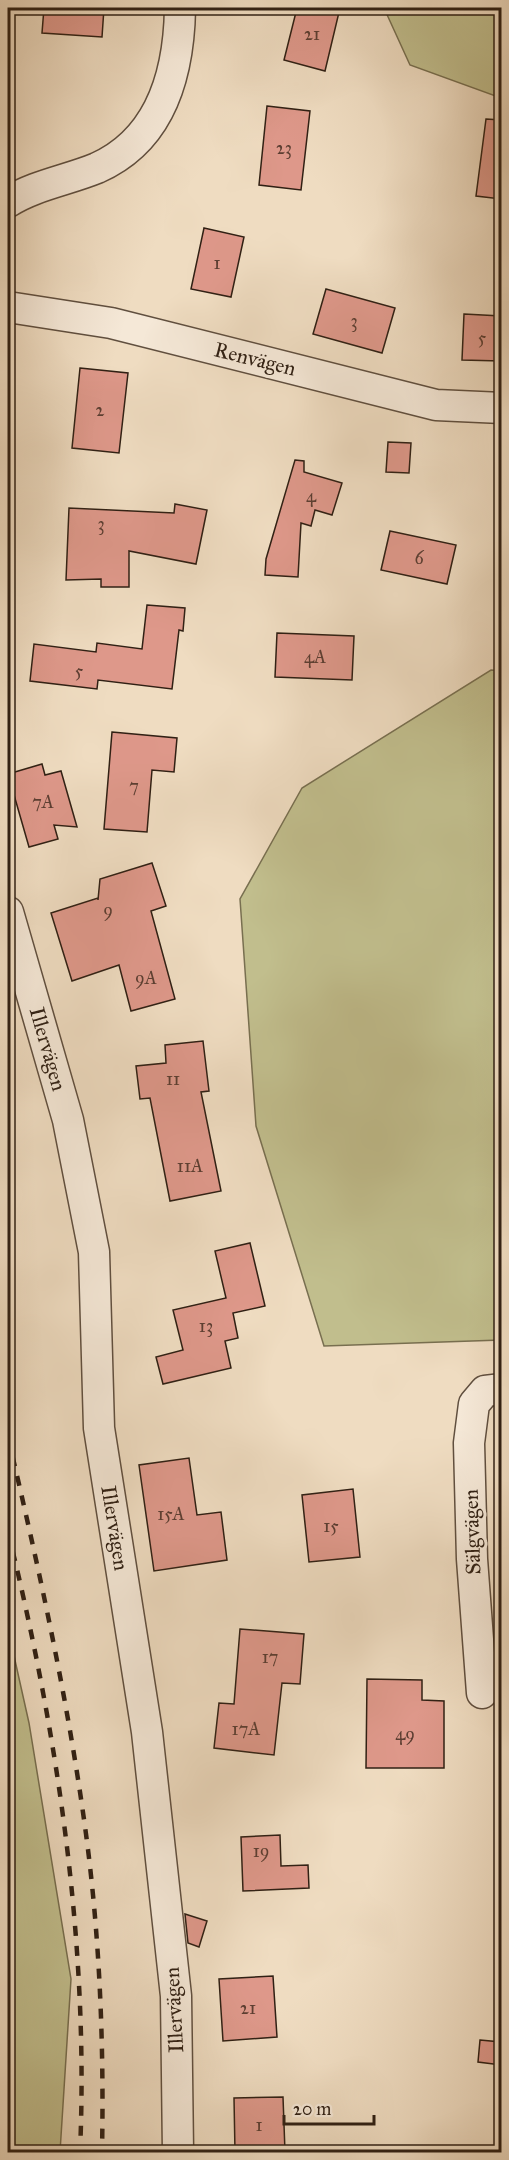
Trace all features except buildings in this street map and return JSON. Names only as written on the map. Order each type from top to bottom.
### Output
[{"type":"street","points":[[8,202],[21,194],[99,167],[130,148],[148,126],[167,92],[176,62],[180,8]]},
{"type":"street","name":"Renvägen","points":[[8,307],[111,323],[436,405],[501,408]]},
{"type":"street","name":"Illervägen","points":[[8,912],[68,1120],[94,1252],[99,1428],[147,1732],[176,1996],[178,2152]]},
{"type":"street","name":"Sälgvägen","points":[[482,1693],[472,1559],[469,1443],[474,1404],[485,1391],[501,1389]]},
{"type":"shaded area","points":[[384,8],[501,8],[501,98],[410,65]]},
{"type":"shaded area","points":[[491,670],[502,671],[501,1340],[324,1346],[256,1126],[240,899],[302,788]]},
{"type":"shaded area","points":[[8,1629],[29,1723],[71,1979],[60,2152],[8,2152]]},
{"type":"railway","points":[[8,1437],[52,1635],[71,1734],[86,1834],[95,1913],[100,1993],[102,2152]]},
{"type":"railway","points":[[8,1532],[42,1685],[66,1840],[80,1996],[82,2074],[80,2152]]}]
